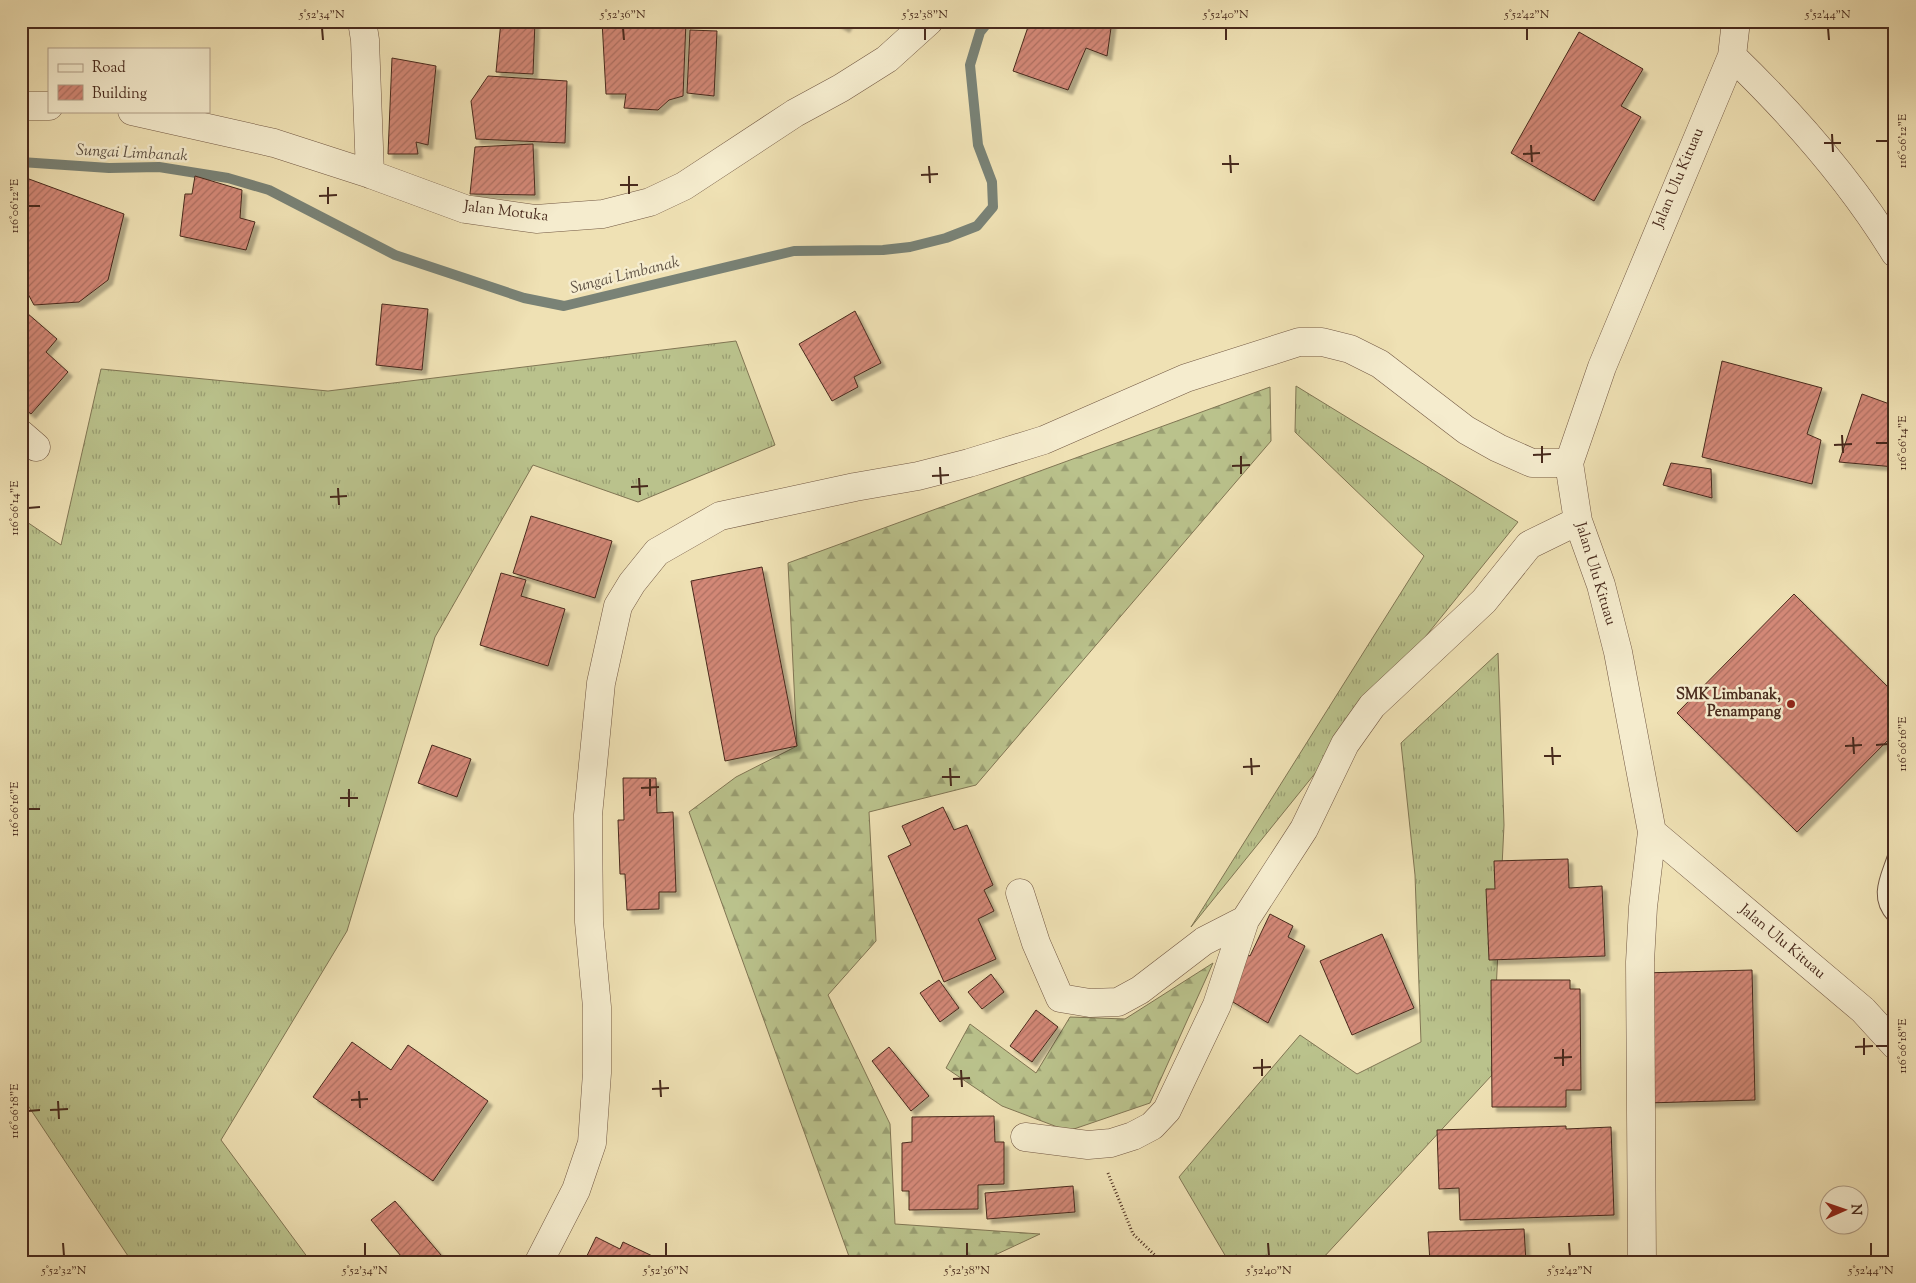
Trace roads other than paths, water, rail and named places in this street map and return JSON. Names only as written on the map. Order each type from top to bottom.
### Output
[{"type":"street","points":[[362,21],[365,40],[370,174]]},
{"type":"street","name":"Jalan Motuka","points":[[136,112],[274,143],[370,174],[464,209],[536,219],[603,214],[650,202],[684,186],[795,113],[842,88],[886,58],[929,21]]},
{"type":"street","name":"Jalan Ulu Kituau","points":[[1736,21],[1732,56],[1602,367],[1569,462],[1578,521],[1600,585],[1618,652],[1652,832],[1863,1010],[1894,1041]]},
{"type":"street","points":[[1732,56],[1802,127],[1868,211],[1895,253]]},
{"type":"street","points":[[21,106],[48,106]]},
{"type":"street","points":[[539,1262],[576,1190],[592,1143],[597,1073],[596,1007],[589,922],[588,815],[601,682],[618,606],[632,583],[657,552],[720,516],[855,487],[918,476],[969,463],[1044,440],[1186,378],[1299,342],[1322,342],[1350,349],[1380,364],[1466,430],[1498,448],[1532,463],[1569,462]]},
{"type":"street","points":[[1024,1137],[1088,1145],[1111,1142],[1134,1136],[1152,1126],[1167,1110],[1217,1005],[1245,920],[1304,829],[1345,744],[1372,706],[1484,601],[1529,545],[1578,521]]},
{"type":"street","points":[[1642,1262],[1640,962],[1643,907],[1652,832]]},
{"type":"street","points":[[1020,893],[1036,943],[1060,998],[1090,1003],[1118,1002],[1140,990],[1204,940],[1245,920]]},
{"type":"lane","points":[[1895,858],[1884,890],[1889,910],[1895,916]]},
{"type":"waterway","name":"Sungai Limbanak","points":[[21,162],[109,168],[159,167],[228,178],[269,190],[395,255],[524,298],[564,306],[794,251],[883,250],[910,247],[946,238],[977,226],[993,207],[992,182],[978,145],[970,65],[980,32],[989,21]]},
{"type":"place","name":"SMK Limbanak, Penampang","points":[[1791,704]]}]
